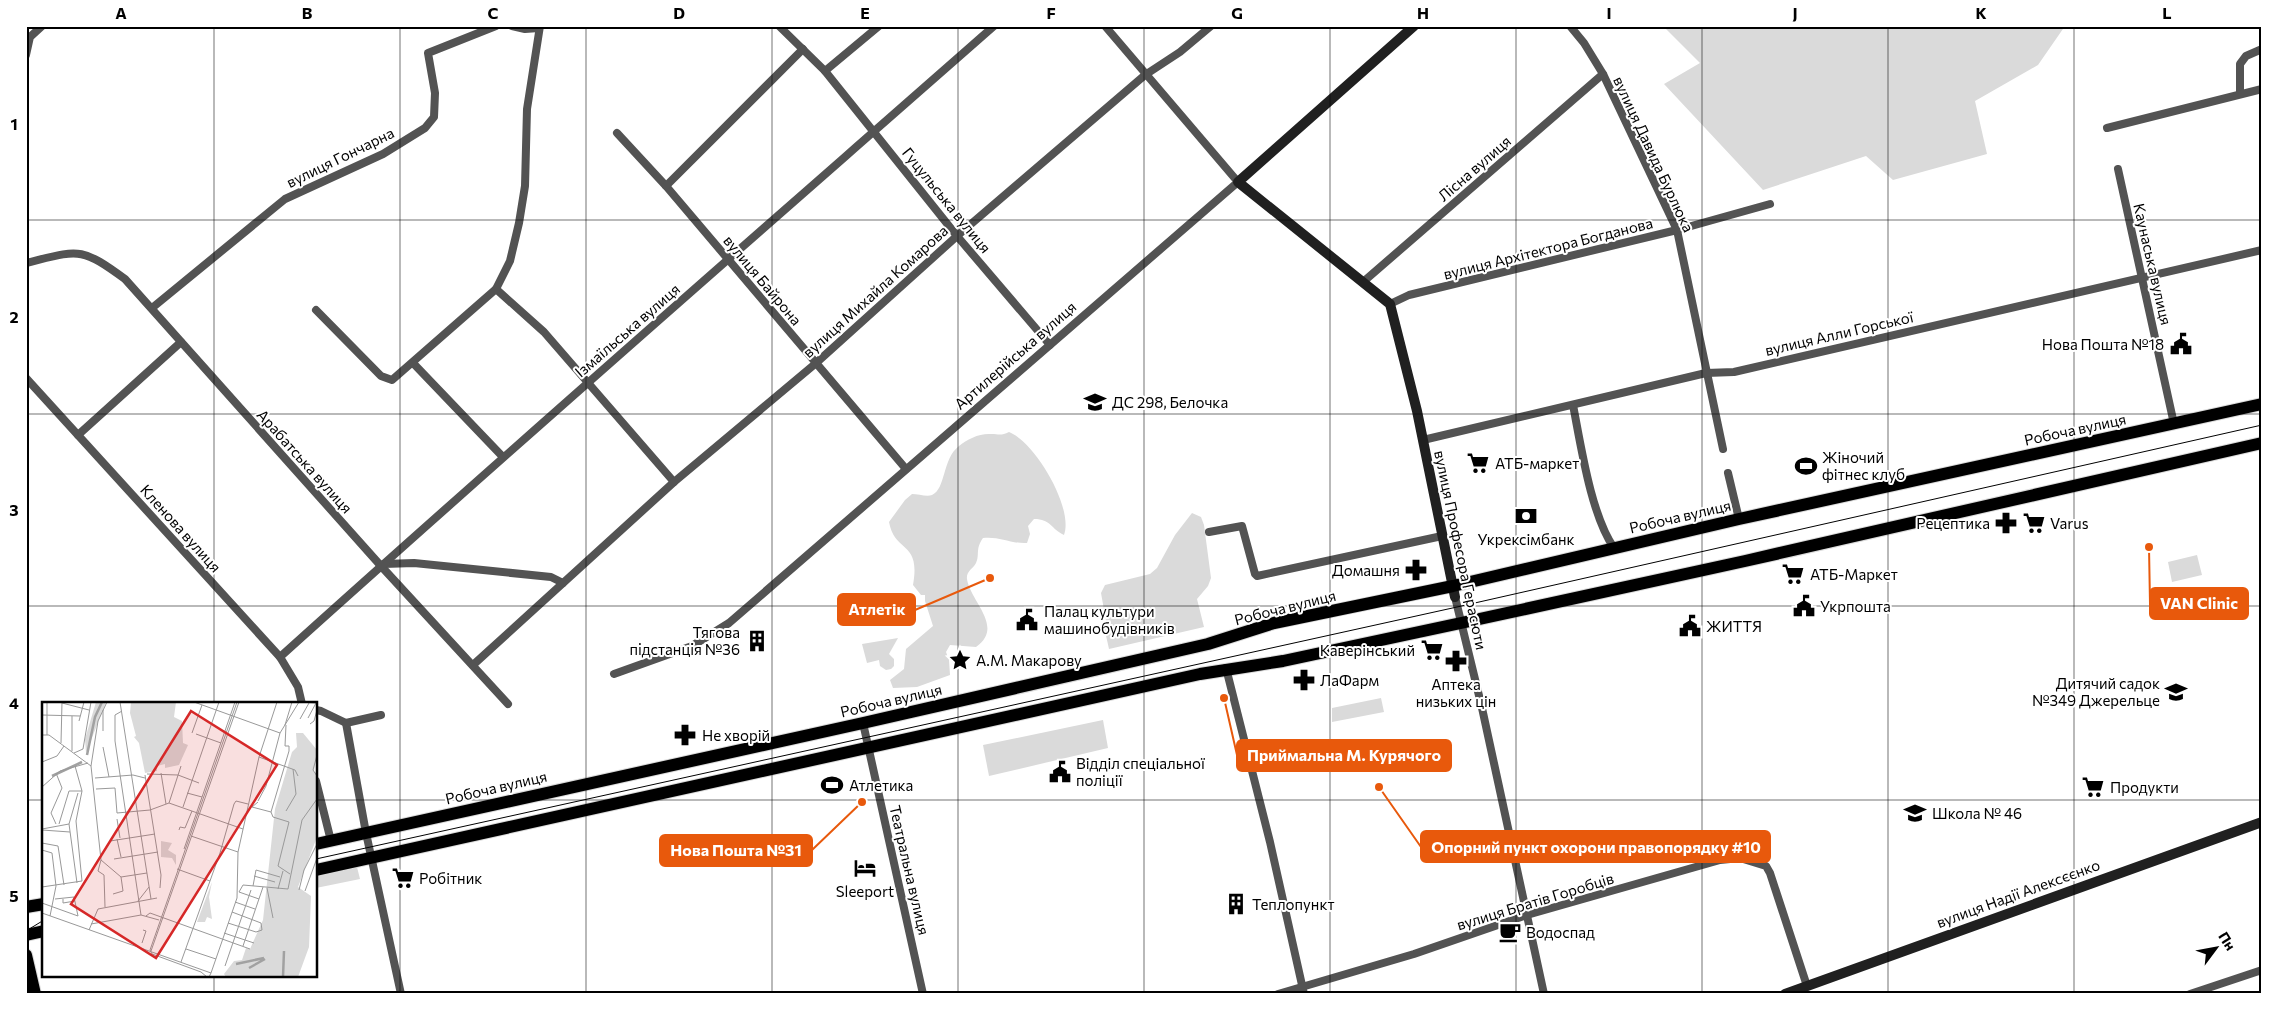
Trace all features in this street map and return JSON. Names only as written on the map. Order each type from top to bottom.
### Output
[{"type":"main road","name":"Робоча вулиця","points":[[318,844],[863,724],[1208,644],[1274,623],[1454,592],[1614,548],[2262,404]]},
{"type":"main road","points":[[318,870],[1226,668],[1283,661],[1755,559],[2262,443]]},
{"type":"main road","points":[[26,908],[42,904]]},
{"type":"main road","points":[[26,935],[42,931]]},
{"type":"main road","points":[[26,955],[35,994]]},
{"type":"street","points":[[26,55],[30,37],[42,26]]},
{"type":"street","name":"вулиця Гончарна","points":[[152,308],[284,199],[382,154],[425,128],[434,117],[435,93],[428,52],[496,26]]},
{"type":"street","points":[[316,310],[380,376],[392,380],[496,289],[510,261],[519,223],[524,186],[527,109],[540,27],[525,29],[512,26]]},
{"type":"street","name":"Гуцульська вулиця","points":[[779,26],[825,71],[957,236],[1050,345]]},
{"type":"street","points":[[825,71],[879,26]]},
{"type":"street","name":"Ізмаїльська вулиця","points":[[280,657],[502,456],[729,261],[994,26]]},
{"type":"street","points":[[1105,26],[1238,182],[1390,304]]},
{"type":"street","name":"вулиця Михайла Комарова","points":[[473,665],[674,482],[815,364],[957,236],[1145,75],[1180,52],[1211,26]]},
{"type":"street","name":"Артилерійська вулиця","points":[[614,674],[692,646],[729,623],[1238,182],[1414,26]]},
{"type":"street","name":"вулиця Давида Бурлюка","points":[[1570,26],[1584,43],[1602,74],[1678,230],[1723,449]]},
{"type":"street","points":[[666,186],[803,49]]},
{"type":"street","points":[[2240,94],[2240,64],[2246,56],[2262,49]]},
{"type":"street","name":"Лісна вулиця","points":[[1363,282],[1602,74]]},
{"type":"street","points":[[2107,128],[2262,89]]},
{"type":"street","name":"вулиця Байрона","points":[[617,133],[666,186],[906,469]]},
{"type":"street","name":"Каунаська вулиця","points":[[2118,169],[2174,424]]},
{"type":"street","name":"вулиця Архітектора Богданова","points":[[1390,304],[1409,295],[1678,230],[1770,204]]},
{"type":"street","name":"вулиця Алли Горської","points":[[1423,440],[1706,373],[1734,372],[2262,250]]},
{"type":"street","name":"Арабатська вулиця","points":[[26,263],[72,252],[86,254],[125,279],[508,704]]},
{"type":"street","points":[[496,289],[544,332],[674,482]]},
{"type":"street","name":"вулиця Професора Герасюти","points":[[1390,304],[1423,440],[1460,623],[1482,708],[1544,994]]},
{"type":"street","points":[[78,435],[181,342]]},
{"type":"street","points":[[413,363],[502,456]]},
{"type":"street","name":"Кленова вулиця","points":[[26,378],[280,657],[298,687],[302,702]]},
{"type":"street","points":[[1573,405],[1599,518],[1607,538],[1614,548]]},
{"type":"street","points":[[1728,473],[1739,520]]},
{"type":"street","points":[[1209,532],[1242,526],[1257,576],[1442,536]]},
{"type":"street","points":[[382,565],[414,563],[551,577],[563,583]]},
{"type":"street","points":[[1226,668],[1269,837],[1303,991]]},
{"type":"street","points":[[318,710],[346,723],[381,716]]},
{"type":"street","points":[[346,723],[366,833],[401,994]]},
{"type":"street","name":"Театральна вулиця","points":[[863,724],[923,994]]},
{"type":"street","points":[[318,789],[331,841]]},
{"type":"street","name":"вулиця Надії Алексєєнко","points":[[1785,994],[2262,822]]},
{"type":"street","name":"вулиця Братів Горобців","points":[[1278,994],[1303,991],[1527,915],[1720,860],[1740,858],[1755,861],[1766,866],[1770,873],[1807,986]]},
{"type":"street","points":[[2190,994],[2262,970]]},
{"type":"shaded area","points":[[1663,26],[2065,26],[2038,65],[1975,101],[1987,154],[1893,180],[1866,156],[1763,190],[1664,84],[1700,63]]},
{"type":"shaded area","points":[[1009,432],[1019,438],[1030,449],[1050,477],[1063,509],[1066,523],[1064,535],[1048,522],[1034,519],[1028,526],[1030,534],[1027,543],[983,538],[979,545],[976,563],[969,572],[967,579],[969,587],[987,622],[987,631],[984,639],[976,647],[950,645],[946,652],[949,660],[950,675],[917,687],[893,688],[890,680],[904,669],[906,649],[933,626],[925,595],[921,595],[913,585],[915,571],[911,554],[896,539],[889,522],[905,500],[912,494],[930,496],[936,492],[940,487],[950,458],[962,443],[978,436]]},
{"type":"shaded area","points":[[1192,513],[1201,517],[1204,525],[1211,578],[1208,586],[1197,599],[1204,627],[1109,649],[1103,622],[1106,621],[1101,593],[1105,585],[1150,574],[1157,568],[1175,535]]},
{"type":"shaded area","points":[[2197,555],[2202,575],[2172,582],[2168,562]]},
{"type":"shaded area","points":[[898,638],[889,654],[894,659],[894,666],[891,669],[886,670],[880,666],[879,660],[867,663],[862,644]]},
{"type":"shaded area","points":[[1381,698],[1384,712],[1332,722],[1332,708]]},
{"type":"shaded area","points":[[1103,720],[1108,748],[989,776],[983,745]]},
{"type":"shaded area","points":[[357,867],[360,879],[318,888],[318,876]]},
{"type":"tram line","points":[[318,859],[1457,607],[2262,425]]},
{"type":"tram line","points":[[26,931],[42,921]]},
{"type":"place","name":"Нова Пошта №18","points":[[2181,344]]},
{"type":"place","name":"ДС 298, Белочка","points":[[1095,402]]},
{"type":"place","name":"АТБ-маркет","points":[[1478,463]]},
{"type":"place","name":"Жіночий фітнес клуб","points":[[1806,466]]},
{"type":"place","name":"Укрексімбанк","points":[[1526,516]]},
{"type":"place","name":"Рецептика","points":[[2006,523]]},
{"type":"place","name":"Varus","points":[[2034,523]]},
{"type":"place","name":"VAN Clinic","points":[[2149,547]]},
{"type":"place","name":"Домашня","points":[[1416,570]]},
{"type":"place","name":"АТБ-Маркет","points":[[1793,574]]},
{"type":"place","name":"Атлетік","points":[[990,578]]},
{"type":"place","name":"Укрпошта","points":[[1804,606]]},
{"type":"place","name":"Палац культури машинобудівників","points":[[1027,620]]},
{"type":"place","name":"ЖИТТЯ","points":[[1690,626]]},
{"type":"place","name":"Тягова пiдстанцiя №36","points":[[757,641]]},
{"type":"place","name":"Каверінський","points":[[1432,650]]},
{"type":"place","name":"А.М. Макарову","points":[[960,660]]},
{"type":"place","name":"Аптека низьких цін","points":[[1456,661]]},
{"type":"place","name":"ЛаФарм","points":[[1304,680]]},
{"type":"place","name":"Дитячий садок №349 Джерельце","points":[[2176,692]]},
{"type":"place","name":"Приймальна М. Курячого","points":[[1224,698]]},
{"type":"place","name":"Не хворій","points":[[685,735]]},
{"type":"place","name":"Відділ спеціальної поліції","points":[[1060,772]]},
{"type":"place","name":"Атлетика","points":[[832,785]]},
{"type":"place","name":"Опорний пункт охорони правопорядку #10","points":[[1379,787]]},
{"type":"place","name":"Продукти","points":[[2093,787]]},
{"type":"place","name":"Нова Пошта №31","points":[[862,802]]},
{"type":"place","name":"Школа № 46","points":[[1915,813]]},
{"type":"place","name":"Sleeport","points":[[865,868]]},
{"type":"place","name":"Робітник","points":[[403,878]]},
{"type":"place","name":"Теплопункт","points":[[1236,904]]},
{"type":"place","name":"Водоспад","points":[[1510,932]]}]
